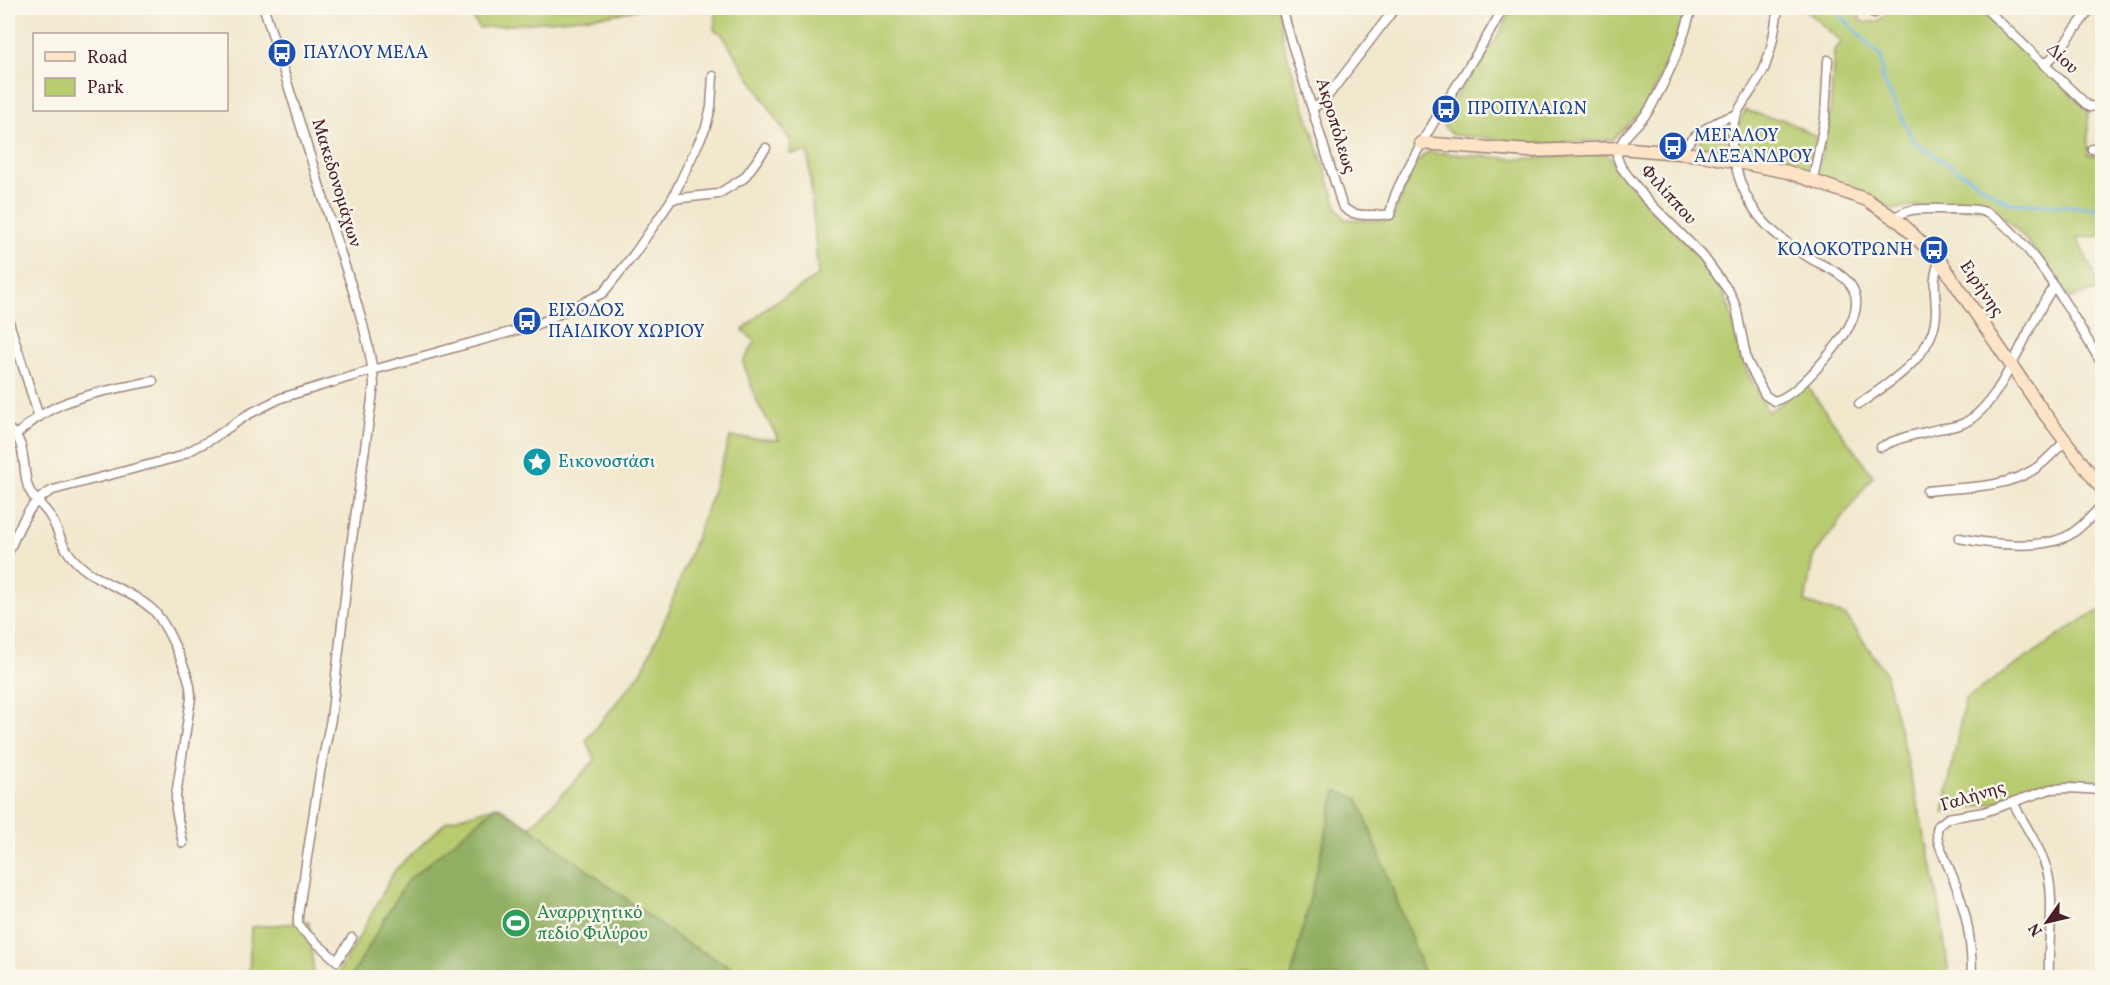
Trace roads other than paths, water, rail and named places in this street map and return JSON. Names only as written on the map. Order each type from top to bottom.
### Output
[{"type":"street","name":"Μακεδονομάχων","points":[[264,8],[341,255],[373,370],[374,384],[351,546],[331,719],[320,772],[298,916],[298,924],[302,930],[336,961],[352,938]]},
{"type":"street","name":"Ακροπόλεως","points":[[1284,8],[1292,44],[1344,209],[1352,214],[1390,215],[1397,189],[1421,143]]},
{"type":"street","points":[[1313,108],[1324,101],[1395,8]]},
{"type":"street","points":[[1619,148],[1652,105],[1677,50],[1692,8]]},
{"type":"street","points":[[1734,160],[1731,138],[1735,115],[1766,64],[1778,8]]},
{"type":"street","points":[[1866,8],[1874,13],[1882,8]]},
{"type":"street","name":"Δίου","points":[[1984,8],[2090,107],[2103,104]]},
{"type":"street","points":[[2044,65],[2058,52],[2091,8]]},
{"type":"street","points":[[1421,143],[1500,10]]},
{"type":"street","points":[[1813,180],[1825,118],[1827,60]]},
{"type":"street","points":[[8,553],[27,513],[36,501],[49,492],[178,457],[212,439],[247,415],[281,398],[536,325],[603,293],[635,253],[672,199],[709,118],[712,76]]},
{"type":"street","points":[[1681,152],[1695,137],[1722,120],[1735,115]]},
{"type":"street","name":"Ειρήνης","points":[[1421,143],[1540,151],[1619,148],[1681,152],[1734,160],[1788,172],[1858,196],[1881,207],[1916,236],[1940,261],[2065,441],[2103,489]]},
{"type":"street","points":[[672,199],[718,194],[744,178],[766,148]]},
{"type":"street","name":"Φιλίππου","points":[[1619,148],[1617,157],[1619,163],[1646,199],[1703,256],[1730,292],[1736,307],[1747,361],[1765,395],[1772,401],[1779,400],[1809,376],[1830,353],[1850,324],[1856,297],[1844,278],[1796,249],[1756,214],[1743,192],[1734,160]]},
{"type":"street","points":[[2092,149],[2103,150]]},
{"type":"street","points":[[1895,218],[1902,213],[1917,209],[1975,210],[1984,212],[1997,220],[2012,233],[2054,286],[2103,364]]},
{"type":"street","points":[[1859,404],[1901,373],[1918,356],[1928,341],[1936,320],[1935,282],[1940,261]]},
{"type":"street","points":[[1881,447],[1901,437],[1956,426],[1968,421],[1991,399],[2054,286]]},
{"type":"street","points":[[8,319],[39,417]]},
{"type":"street","points":[[16,435],[55,407],[153,381]]},
{"type":"street","points":[[8,429],[16,435],[21,449],[28,489],[49,515],[67,551],[78,564],[153,611],[169,634],[186,671],[191,698],[176,803],[183,843]]},
{"type":"street","points":[[1927,491],[1995,484],[2022,476],[2038,467],[2065,441]]},
{"type":"street","points":[[1959,538],[1995,543],[2055,540],[2075,531],[2103,505]]},
{"type":"street","name":"Γαλήνης","points":[[1972,978],[1971,943],[1966,914],[1937,838],[1936,828],[1948,818],[1984,812],[2056,789],[2103,790]]},
{"type":"street","points":[[2013,802],[2039,851],[2049,879],[2051,904],[2049,978]]},
{"type":"waterway","points":[[1835,8],[1881,57],[1882,78],[1915,143],[2009,203],[2102,208]]},
{"type":"place","name":"ΠΑΥΛΟΥ ΜΕΛΑ","points":[[282,53]]},
{"type":"place","name":"ΠΡΟΠΥΛΑΙΩΝ","points":[[1446,109]]},
{"type":"place","name":"ΜΕΓΑΛΟΥ ΑΛΕΞΑΝΔΡΟΥ","points":[[1673,146]]},
{"type":"place","name":"ΚΟΛΟΚΟΤΡΩΝΗ","points":[[1934,250]]},
{"type":"place","name":"ΕΙΣΟΔΟΣ ΠΑΙΔΙΚΟΥ ΧΩΡΙΟΥ","points":[[527,321]]},
{"type":"place","name":"Εικονοστάσι","points":[[537,462]]},
{"type":"place","name":"Αναρριχητικό πεδίο Φιλύρου","points":[[516,923]]}]
